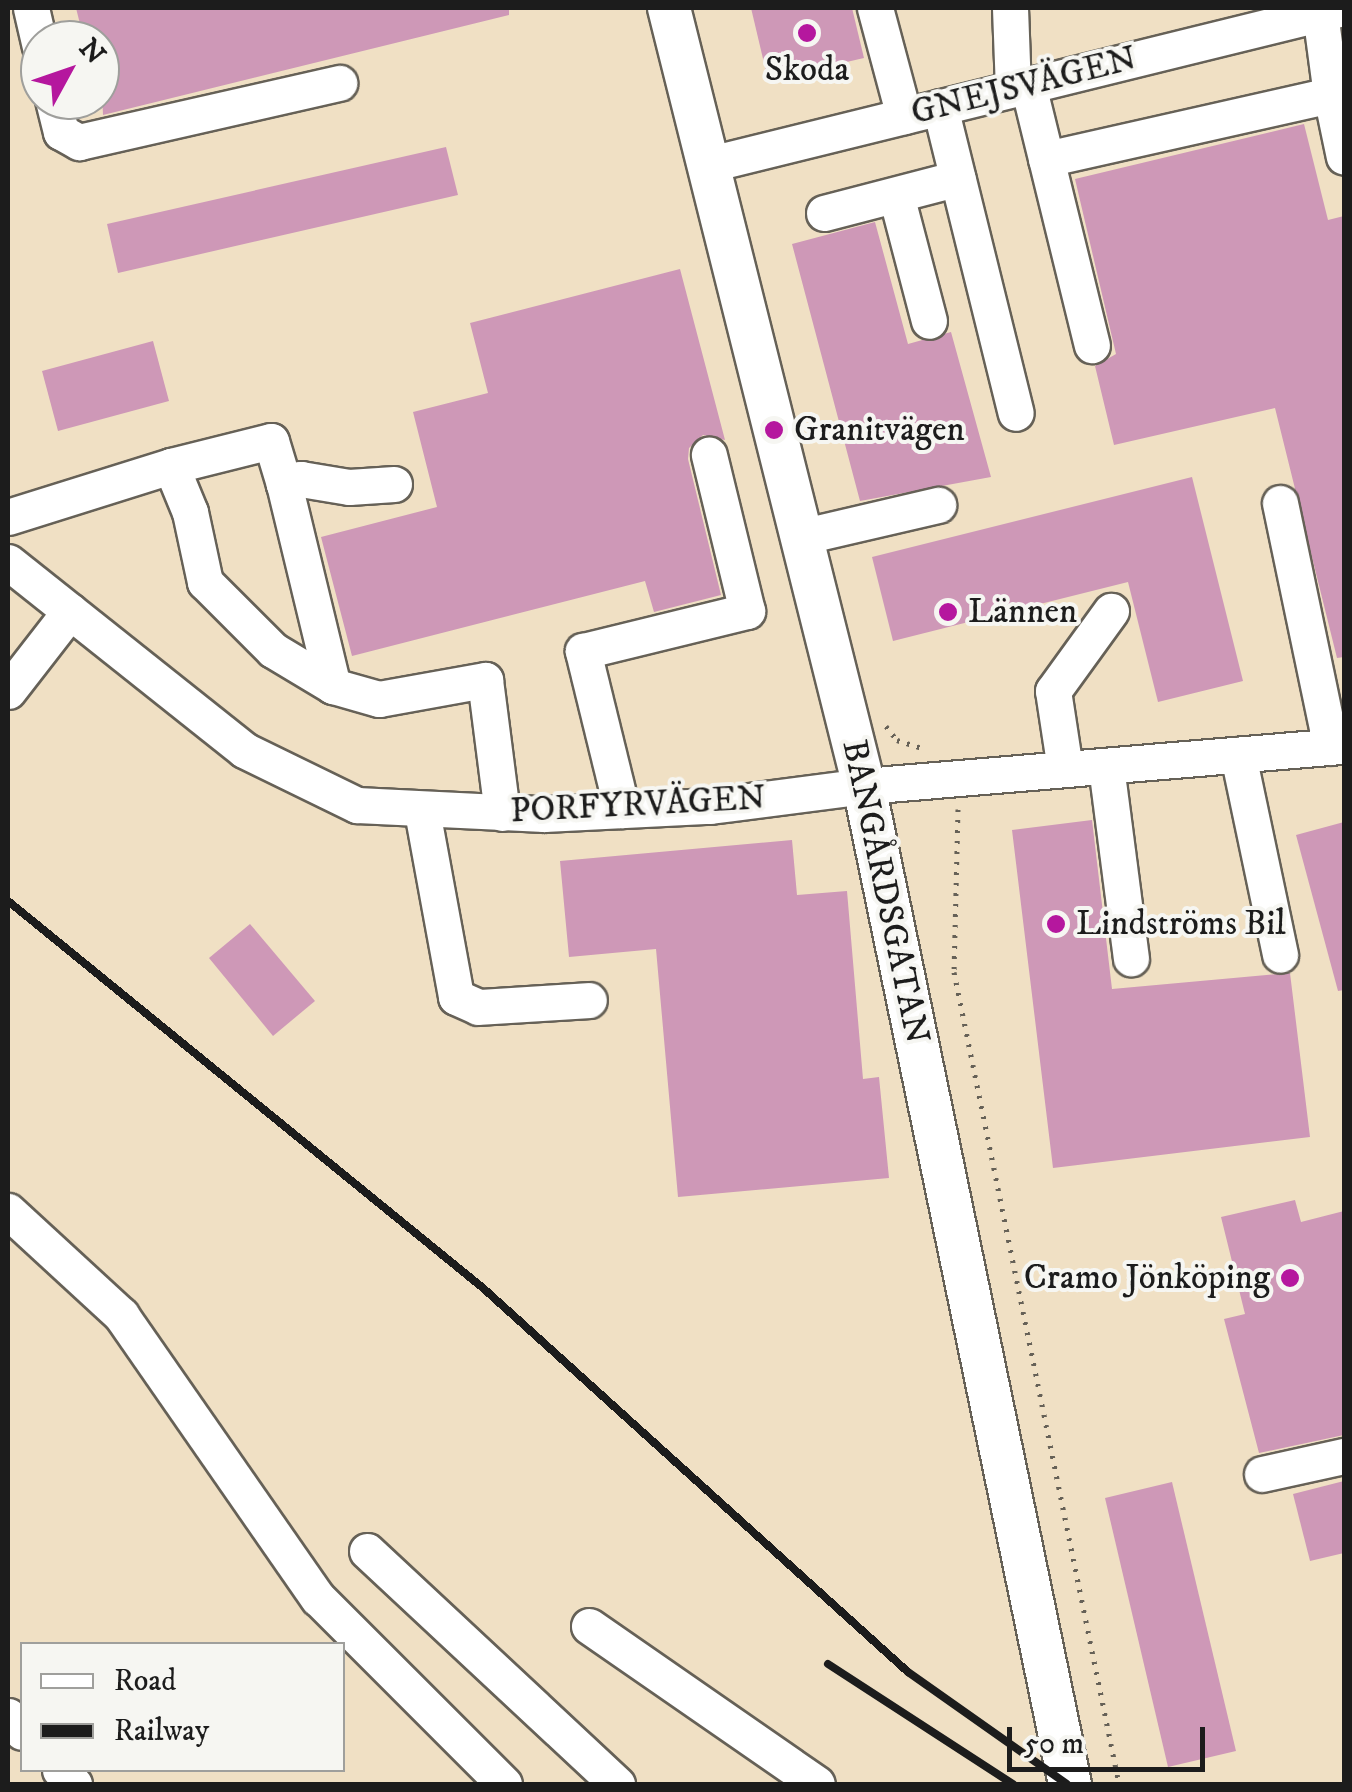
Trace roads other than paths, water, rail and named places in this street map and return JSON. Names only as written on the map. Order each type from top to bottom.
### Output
[{"type":"main road","name":"BANGÅRDSGATAN","points":[[669,8],[864,786],[1070,1784]]},
{"type":"street","points":[[875,8],[904,116]]},
{"type":"street","points":[[1010,8],[1021,87],[1046,159],[1092,345]]},
{"type":"street","name":"GNEJSVÄGEN","points":[[706,164],[1333,10]]},
{"type":"street","points":[[1333,10],[1330,95],[1344,157]]},
{"type":"street","points":[[57,120],[60,132],[79,142],[339,82]]},
{"type":"street","points":[[1046,159],[1330,95]]},
{"type":"street","points":[[940,107],[1016,414]]},
{"type":"street","points":[[824,214],[958,178]]},
{"type":"street","points":[[896,195],[929,321]]},
{"type":"street","points":[[8,517],[171,466],[270,441],[333,686]]},
{"type":"street","points":[[622,810],[583,651],[748,611],[709,455]]},
{"type":"street","points":[[171,466],[190,512],[205,582],[273,650],[333,686],[380,699],[485,680],[502,813]]},
{"type":"street","points":[[284,484],[394,484]]},
{"type":"street","points":[[1280,503],[1338,746]]},
{"type":"street","points":[[800,537],[938,504]]},
{"type":"street","name":"PORFYRVÄGEN","points":[[8,562],[244,750],[357,805],[502,813],[622,810],[1338,746]]},
{"type":"street","points":[[8,692],[70,611]]},
{"type":"street","points":[[1065,769],[1052,691],[1111,612]]},
{"type":"street","points":[[1238,756],[1280,955]]},
{"type":"street","points":[[1106,766],[1131,958]]},
{"type":"street","points":[[422,810],[456,997],[478,1007],[589,1000]]},
{"type":"street","points":[[8,1211],[121,1315],[318,1598],[504,1784]]},
{"type":"street","points":[[1262,1474],[1344,1456]]},
{"type":"street","points":[[367,1551],[617,1784]]},
{"type":"street","points":[[589,1626],[817,1784]]},
{"type":"railway","points":[[8,901],[483,1288],[908,1672],[1067,1784]]},
{"type":"railway","points":[[828,1664],[1013,1784]]},
{"type":"place","name":"Skoda","points":[[807,33]]},
{"type":"place","name":"Granitvägen","points":[[774,430]]},
{"type":"place","name":"Lännen","points":[[948,612]]},
{"type":"place","name":"Lindströms Bil","points":[[1056,924]]},
{"type":"place","name":"Cramo Jönköping","points":[[1290,1278]]}]
